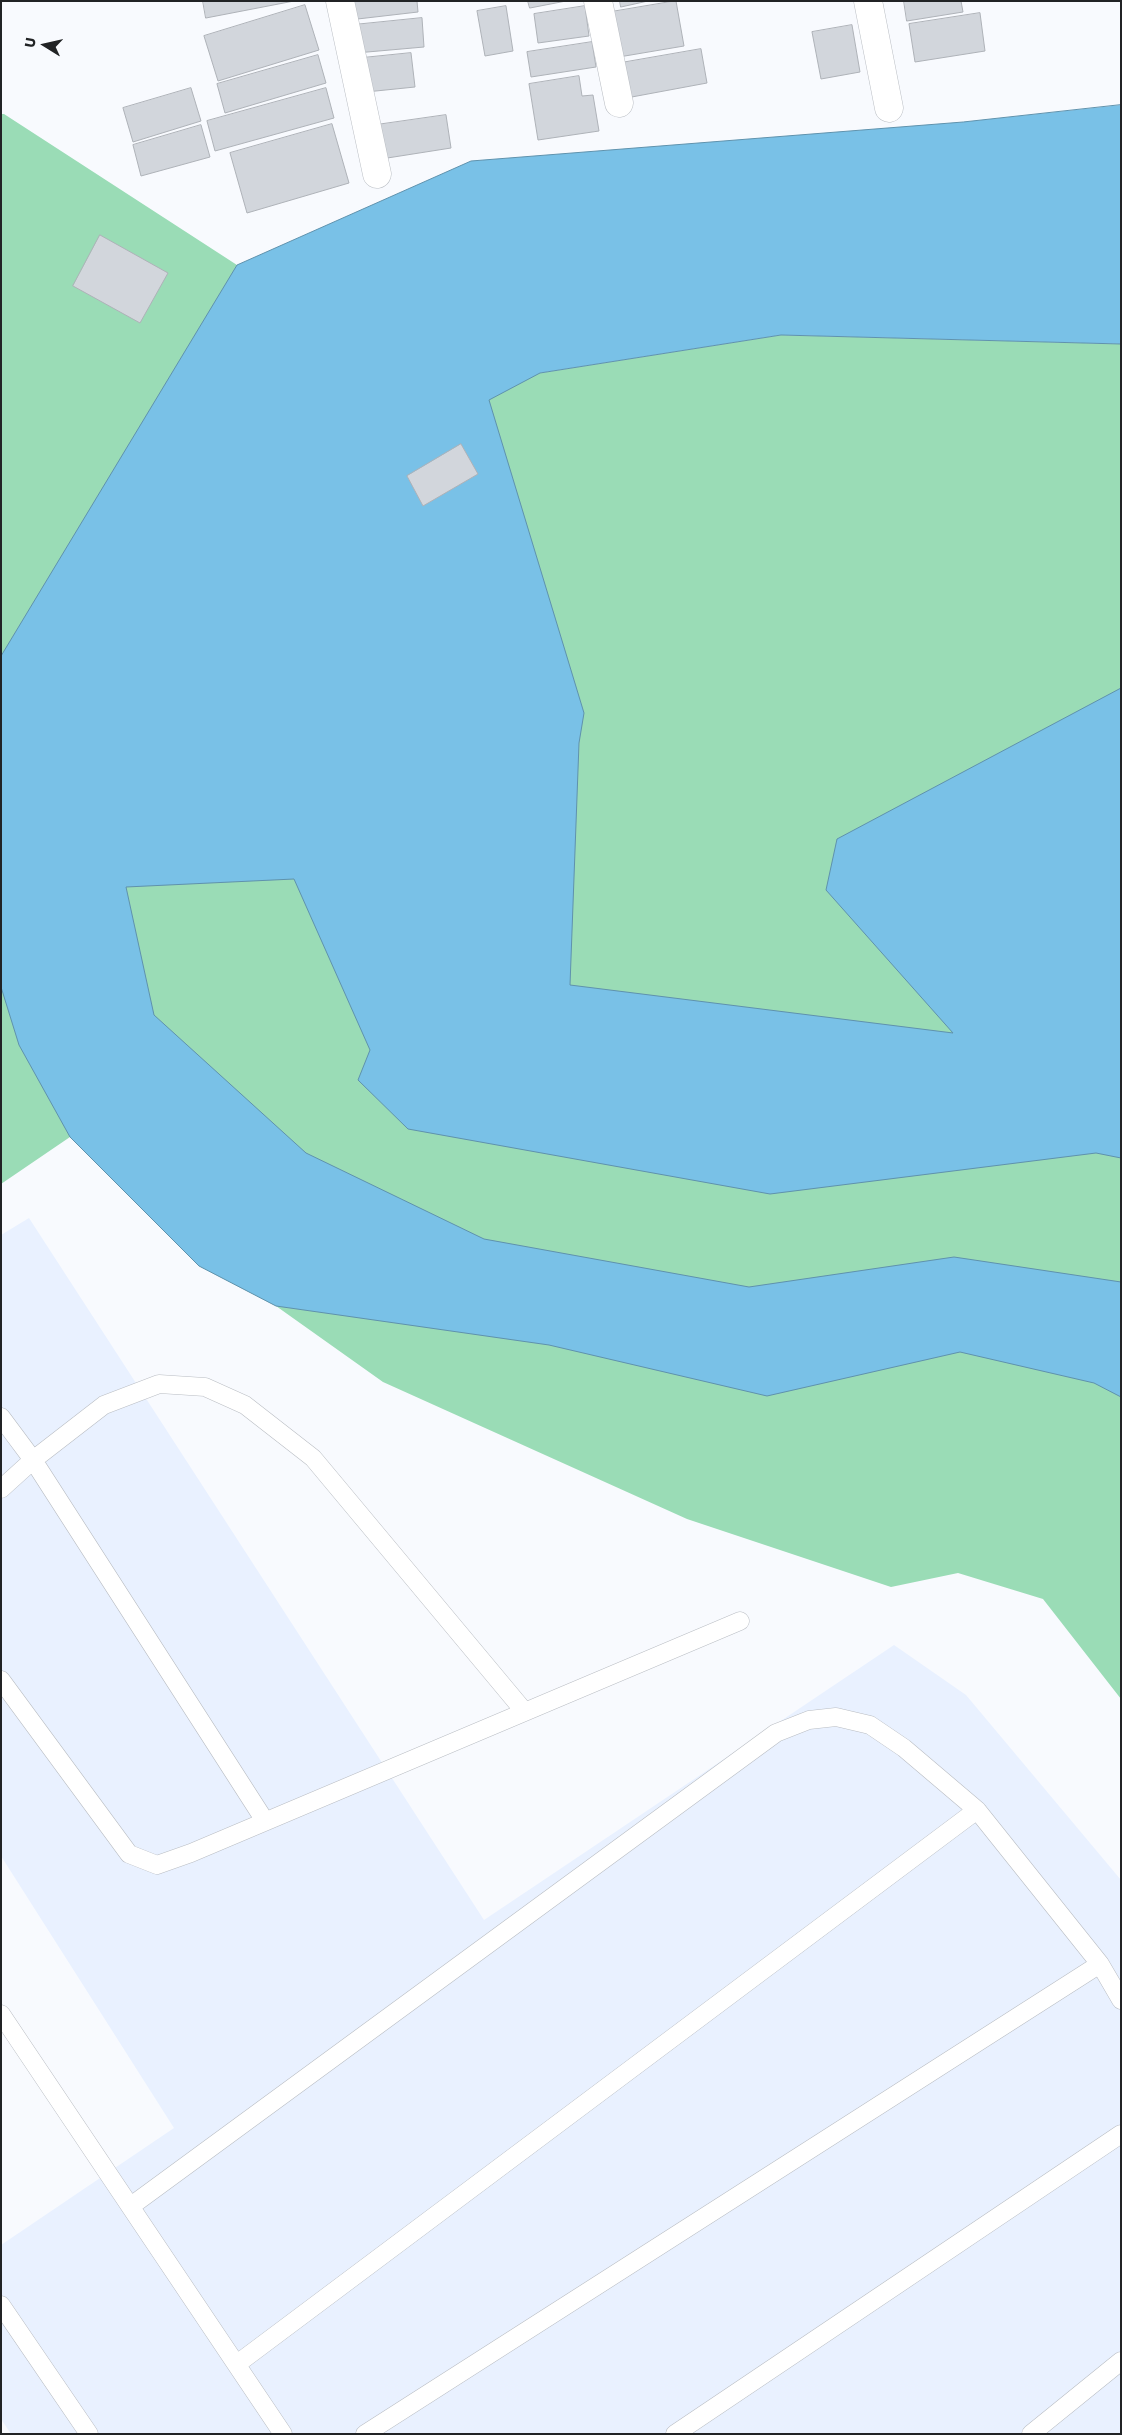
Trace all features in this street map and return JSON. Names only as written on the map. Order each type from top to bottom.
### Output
[{"type":"street","points":[[340,1],[377,174]]},
{"type":"street","points":[[598,1],[619,103]]},
{"type":"street","points":[[868,1],[889,108]]},
{"type":"lane","points":[[1,1489],[33,1460],[104,1405],[159,1384],[205,1387],[245,1405],[312,1458],[524,1711]]},
{"type":"lane","points":[[1,1417],[33,1460],[265,1821]]},
{"type":"lane","points":[[1,1680],[129,1854],[157,1864],[191,1852],[740,1621]]},
{"type":"lane","points":[[131,2206],[776,1733],[810,1720],[836,1717],[870,1726],[904,1748],[977,1810],[1100,1964],[1121,2000]]},
{"type":"lane","points":[[237,2364],[977,1810]]},
{"type":"lane","points":[[365,2434],[1100,1964]]},
{"type":"lane","points":[[1,2014],[284,2434]]},
{"type":"lane","points":[[675,2434],[1121,2134]]},
{"type":"lane","points":[[1,2305],[89,2434]]},
{"type":"lane","points":[[1031,2434],[1121,2361]]},
{"type":"shaded area","points":[[29,1218],[484,1920],[894,1645],[966,1695],[1121,1880],[1121,2434],[11,2434],[1,2419],[1,2245],[174,2128],[1,1856],[1,1235]]},
{"type":"green space","points":[[1,114],[4,114],[237,265],[540,373],[781,335],[1121,344],[1121,1699],[1043,1599],[958,1573],[891,1587],[687,1519],[383,1382],[276,1306],[199,1266],[70,1137],[1,1184]]},
{"type":"water","points":[[1121,105],[1121,344],[781,335],[540,373],[489,400],[584,713],[579,743],[570,985],[953,1033],[826,890],[837,839],[1121,688],[1121,1158],[1096,1153],[770,1194],[408,1129],[358,1080],[370,1050],[294,879],[126,887],[154,1015],[306,1153],[484,1239],[749,1287],[954,1257],[1121,1282],[1121,1397],[1094,1383],[960,1352],[767,1396],[549,1345],[276,1306],[199,1266],[70,1137],[19,1045],[1,987],[1,656],[237,265],[471,161],[963,122]]},
{"type":"building","points":[[203,1],[294,1],[206,18]]},
{"type":"building","points":[[347,1],[417,1],[418,12],[349,20]]},
{"type":"building","points":[[528,1],[566,1],[530,8]]},
{"type":"building","points":[[620,1],[648,1],[621,7]]},
{"type":"building","points":[[676,1],[684,46],[613,58],[605,13]]},
{"type":"building","points":[[904,1],[961,1],[963,12],[907,21]]},
{"type":"building","points":[[305,5],[319,50],[218,81],[204,36]]},
{"type":"building","points":[[506,6],[513,51],[485,56],[477,11]]},
{"type":"building","points":[[585,6],[589,36],[538,43],[534,14]]},
{"type":"building","points":[[980,13],[985,51],[915,62],[909,24]]},
{"type":"building","points":[[422,18],[424,47],[356,53],[353,25]]},
{"type":"building","points":[[852,25],[860,72],[821,79],[812,32]]},
{"type":"building","points":[[592,42],[596,67],[531,77],[527,52]]},
{"type":"building","points":[[701,49],[707,83],[621,99],[615,64]]},
{"type":"building","points":[[411,53],[415,87],[366,92],[362,58]]},
{"type":"building","points":[[318,55],[326,83],[225,113],[217,84]]},
{"type":"building","points":[[579,76],[582,96],[593,95],[599,131],[538,140],[529,84]]},
{"type":"building","points":[[191,88],[201,121],[133,142],[123,108]]},
{"type":"building","points":[[326,88],[334,118],[215,151],[207,121]]},
{"type":"building","points":[[446,115],[451,148],[381,159],[376,125]]},
{"type":"building","points":[[332,124],[349,183],[247,213],[230,153]]},
{"type":"building","points":[[201,125],[210,157],[141,176],[133,145]]},
{"type":"building","points":[[100,235],[168,273],[140,323],[73,286]]},
{"type":"building","points":[[461,444],[478,474],[423,506],[407,476]]}]
